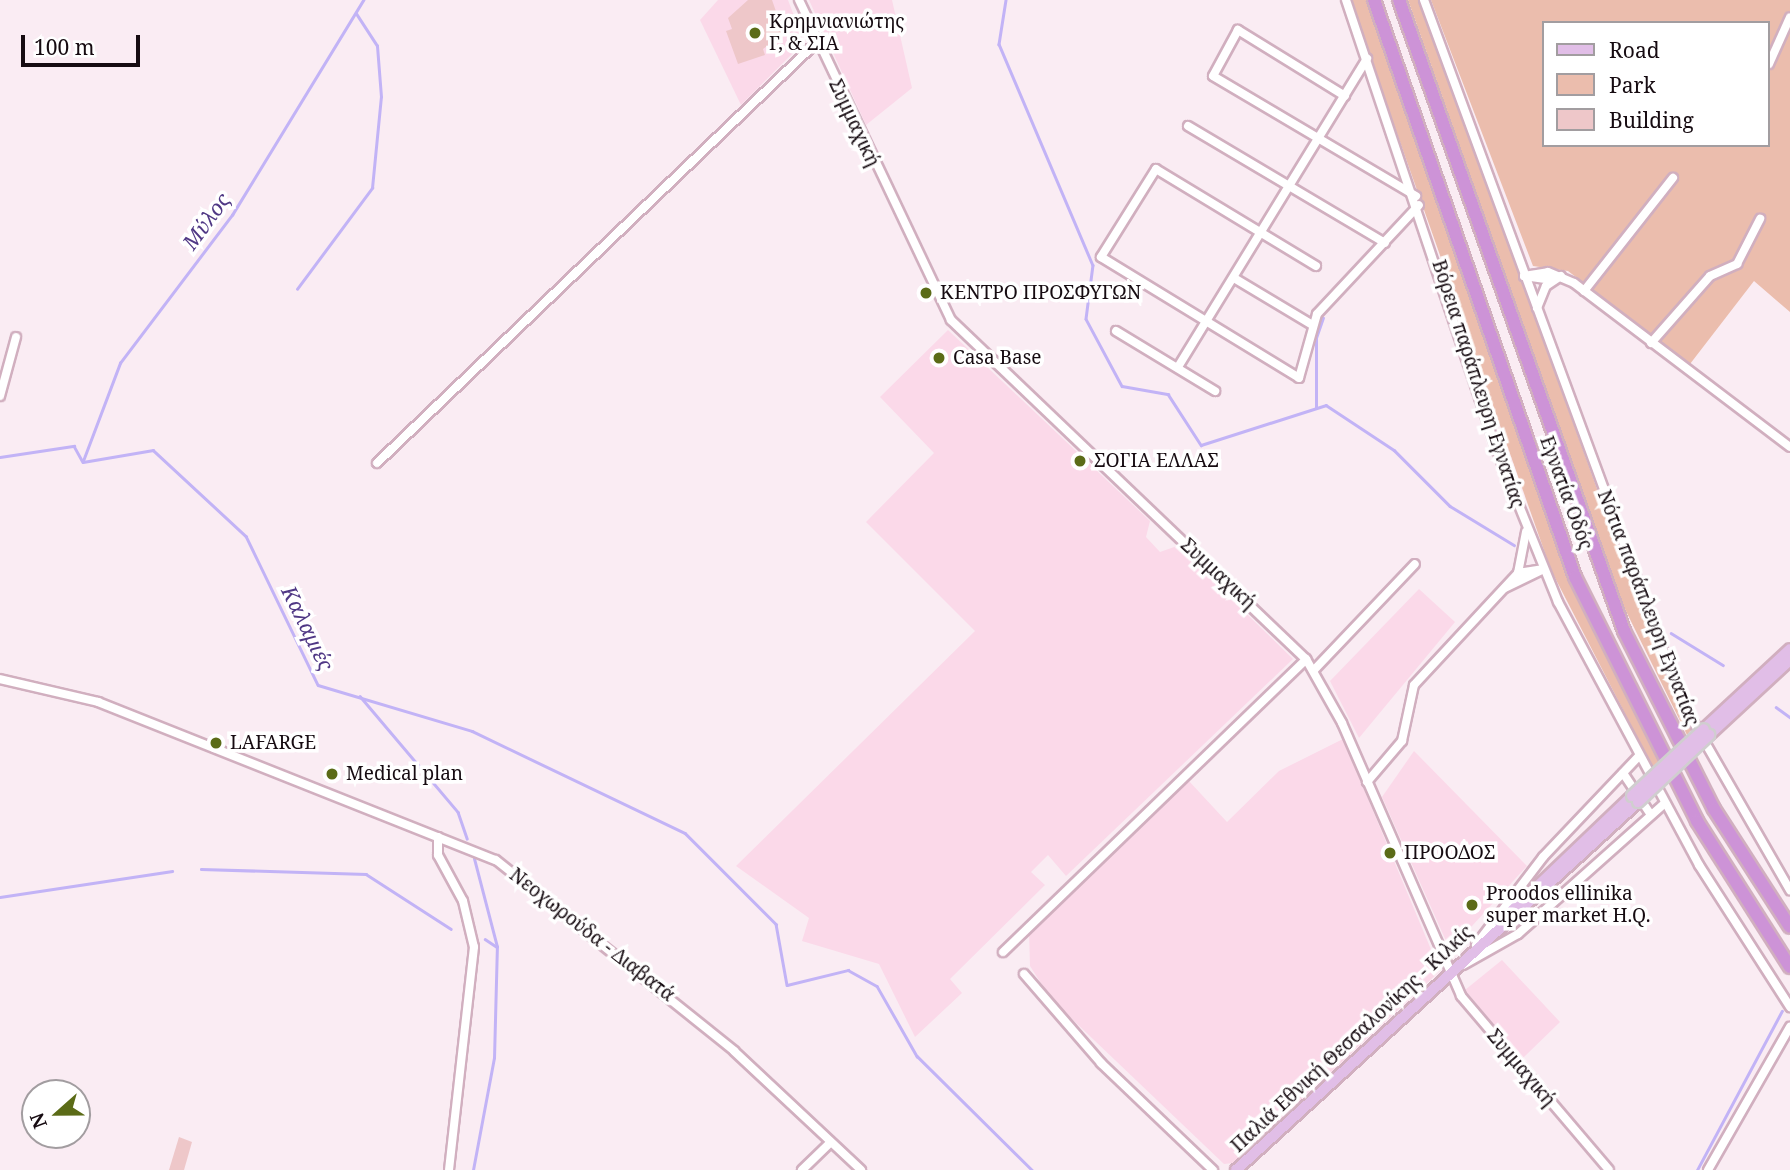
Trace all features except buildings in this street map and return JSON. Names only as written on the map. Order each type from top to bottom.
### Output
[{"type":"highway","name":"Εγνατία Οδός","points":[[1374,0],[1575,577],[1697,821],[1790,967]]},
{"type":"highway","name":"Εγνατία Οδός","points":[[1399,0],[1624,631],[1714,809],[1790,928]]},
{"type":"main road","name":"Παλιά Εθνική Θεσσαλονίκης - Κιλκίς","points":[[1236,1170],[1635,799],[1790,649]]},
{"type":"main road","name":"Παλιά Εθνική Θεσσαλονίκης - Κιλκίς","points":[[1706,732],[1790,660]]},
{"type":"street","name":"Συμμαχική","points":[[799,0],[951,320],[1306,659],[1314,670],[1367,782],[1448,972],[1469,1008],[1609,1170]]},
{"type":"street","name":"Βόρεια παράπλευρη Εγνατίας","points":[[1346,0],[1416,196],[1525,522],[1544,569],[1664,804],[1790,1007]]},
{"type":"street","points":[[1424,0],[1524,276],[1559,277],[1584,291],[1790,447]]},
{"type":"street","points":[[1769,64],[1790,17]]},
{"type":"street","points":[[1345,96],[1238,30],[1213,76],[1318,141],[1416,196]]},
{"type":"street","points":[[377,463],[817,42]]},
{"type":"street","points":[[1178,367],[1207,325],[1367,58]]},
{"type":"street","points":[[1188,126],[1385,243]]},
{"type":"street","points":[[1316,266],[1156,169],[1149,172],[1101,257],[1296,379],[1304,373],[1311,324],[1419,205]]},
{"type":"street","points":[[1584,291],[1673,178]]},
{"type":"street","points":[[1651,342],[1710,276],[1737,264],[1760,219]]},
{"type":"street","name":"Νότια παράπλευρη Εγνατίας","points":[[1524,276],[1691,724],[1790,890]]},
{"type":"street","points":[[1537,311],[1544,289],[1559,277]]},
{"type":"street","points":[[1234,278],[1311,324]]},
{"type":"street","points":[[1116,331],[1215,391]]},
{"type":"street","points":[[0,396],[16,337]]},
{"type":"street","points":[[1367,782],[1402,741],[1413,685],[1518,573],[1526,557],[1525,522]]},
{"type":"street","points":[[1314,670],[1415,564]]},
{"type":"street","points":[[1518,573],[1544,569]]},
{"type":"street","points":[[1505,588],[1544,569]]},
{"type":"street","points":[[1003,952],[1306,659]]},
{"type":"street","name":"Νεοχωρούδα - Διαβατά","points":[[0,678],[98,702],[438,837],[526,879],[734,1051],[861,1170]]},
{"type":"street","points":[[1471,952],[1543,857],[1639,758]]},
{"type":"street","points":[[1623,773],[1651,816]]},
{"type":"street","points":[[1448,972],[1505,944],[1664,804]]},
{"type":"street","points":[[438,837],[438,855],[463,901],[474,947],[449,1170]]},
{"type":"street","points":[[1024,974],[1101,1063],[1213,1170]]},
{"type":"street","points":[[1709,1170],[1790,1027]]},
{"type":"street","points":[[802,1170],[831,1142]]},
{"type":"shaded area","points":[[718,0],[788,0],[804,42],[741,105],[700,20]]},
{"type":"shaded area","points":[[809,0],[892,0],[912,88],[866,125]]},
{"type":"shaded area","points":[[948,330],[1150,521],[1146,537],[1160,552],[1177,546],[1293,659],[1066,876],[1048,855],[1031,872],[1045,885],[950,979],[962,993],[915,1037],[879,964],[802,941],[809,918],[736,866],[975,631],[866,522],[934,453],[880,397]]},
{"type":"shaded area","points":[[1419,589],[1455,622],[1359,738],[1330,681]]},
{"type":"shaded area","points":[[1343,739],[1440,971],[1233,1163],[1224,1164],[1051,999],[1030,966],[1029,931],[1188,780],[1227,822],[1279,771]]},
{"type":"shaded area","points":[[1414,751],[1527,866],[1450,950],[1382,797]]},
{"type":"shaded area","points":[[1502,960],[1560,1022],[1522,1059],[1465,990]]},
{"type":"green space","points":[[1350,0],[1366,0],[1564,568],[1660,762],[1653,768],[1551,570]]},
{"type":"green space","points":[[1408,0],[1420,0],[1617,544],[1692,729],[1687,735],[1620,599]]},
{"type":"green space","points":[[1431,0],[1790,0],[1790,312],[1754,281],[1690,364],[1568,271],[1533,266]]},
{"type":"waterway","name":"Μύλος","points":[[83,461],[120,363],[232,215],[363,0]]},
{"type":"waterway","points":[[1006,0],[999,44],[1093,265],[1086,319],[1122,386],[1168,394],[1201,445],[1326,405],[1394,450],[1450,506],[1514,545]]},
{"type":"waterway","points":[[297,289],[372,188],[381,97],[377,46],[356,14]]},
{"type":"waterway","points":[[1316,408],[1316,338],[1323,318]]},
{"type":"waterway","points":[[0,457],[74,446],[83,462],[153,450],[246,536],[318,685],[472,731],[685,833],[776,924],[787,985],[848,970],[877,986],[917,1056],[1032,1170]]},
{"type":"waterway","points":[[1671,633],[1723,665]]},
{"type":"waterway","name":"Καλαμιές","points":[[360,696],[458,812],[467,838]]},
{"type":"waterway","points":[[1776,707],[1790,717]]},
{"type":"waterway","name":"Καλαμιές","points":[[473,1170],[494,1058],[497,947],[474,859]]},
{"type":"waterway","points":[[201,869],[366,874],[451,929]]},
{"type":"waterway","points":[[0,897],[172,871]]},
{"type":"waterway","points":[[485,939],[497,947]]},
{"type":"waterway","points":[[1697,1170],[1782,1011]]},
{"type":"place","name":"Κρημνιανιώτης Γ, & ΣΙΑ","points":[[755,33]]},
{"type":"place","name":"ΚΕΝΤΡΟ ΠΡΟΣΦΥΓΩΝ","points":[[926,293]]},
{"type":"place","name":"Casa Base","points":[[939,358]]},
{"type":"place","name":"ΣΟΓΙΑ ΕΛΛΑΣ","points":[[1080,461]]},
{"type":"place","name":"LAFARGE","points":[[216,743]]},
{"type":"place","name":"Medical plan","points":[[332,774]]},
{"type":"place","name":"ΠΡΟΟΔΟΣ","points":[[1390,853]]},
{"type":"place","name":"Proodos ellinika super market H.Q.","points":[[1472,905]]}]
